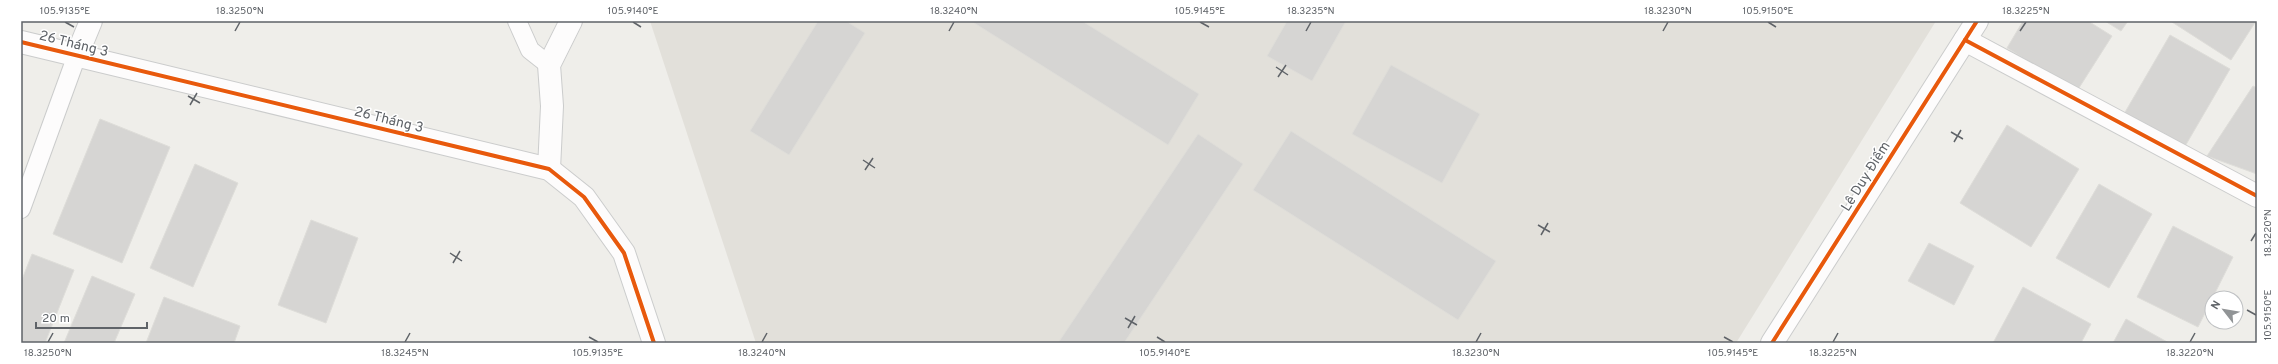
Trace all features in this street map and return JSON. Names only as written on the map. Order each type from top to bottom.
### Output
[{"type":"street","points":[[77,55],[91,21]]},
{"type":"street","points":[[548,168],[552,106],[549,65],[571,21]]},
{"type":"street","name":"Lê Duy Điếm","points":[[1772,343],[1977,21]]},
{"type":"street","points":[[1965,40],[2257,196]]},
{"type":"street","name":"26 Tháng 3","points":[[21,42],[548,168],[584,196],[624,253],[654,343]]},
{"type":"lane","points":[[517,21],[530,50],[549,65]]},
{"type":"lane","points":[[21,209],[77,55]]},
{"type":"shaded area","points":[[650,21],[1936,21],[1736,343],[756,343]]},
{"type":"building","points":[[818,21],[846,21],[865,33],[789,155],[750,131]]},
{"type":"building","points":[[971,21],[1082,21],[1199,94],[1168,145]]},
{"type":"building","points":[[1287,21],[1346,21],[1312,81],[1267,56]]},
{"type":"building","points":[[2023,21],[2088,21],[2112,36],[2077,91],[2007,48]]},
{"type":"building","points":[[2105,21],[2128,21],[2121,31]]},
{"type":"building","points":[[2256,21],[2231,60],[2172,22]]},
{"type":"building","points":[[2170,35],[2230,69],[2184,148],[2124,114]]},
{"type":"building","points":[[1391,65],[1480,114],[1442,183],[1352,134]]},
{"type":"building","points":[[2253,86],[2257,88],[2257,174],[2207,156]]},
{"type":"building","points":[[100,119],[170,147],[122,263],[53,234]]},
{"type":"building","points":[[2007,125],[2079,169],[2031,247],[1960,203]]},
{"type":"building","points":[[1291,131],[1496,261],[1458,320],[1253,190]]},
{"type":"building","points":[[1198,134],[1243,164],[1124,343],[1058,343]]},
{"type":"building","points":[[195,164],[238,183],[193,287],[150,268]]},
{"type":"building","points":[[2099,184],[2152,214],[2109,288],[2056,258]]},
{"type":"building","points":[[311,220],[358,238],[326,323],[278,305]]},
{"type":"building","points":[[2173,226],[2233,257],[2216,290],[2204,290],[2204,315],[2198,327],[2137,297]]},
{"type":"building","points":[[1929,243],[1974,266],[1954,305],[1908,281]]},
{"type":"building","points":[[32,254],[74,270],[45,343],[21,343],[21,282]]},
{"type":"building","points":[[92,276],[135,294],[114,343],[64,343]]},
{"type":"building","points":[[2023,287],[2091,324],[2081,343],[1993,343]]},
{"type":"building","points":[[164,297],[240,326],[234,343],[146,343]]},
{"type":"building","points":[[2126,319],[2169,343],[2113,343]]},
{"type":"cycle path","points":[[1772,343],[1977,21]]},
{"type":"cycle path","points":[[1965,40],[2257,196]]},
{"type":"cycle path","points":[[21,42],[549,169],[584,197],[624,253],[654,343]]}]
